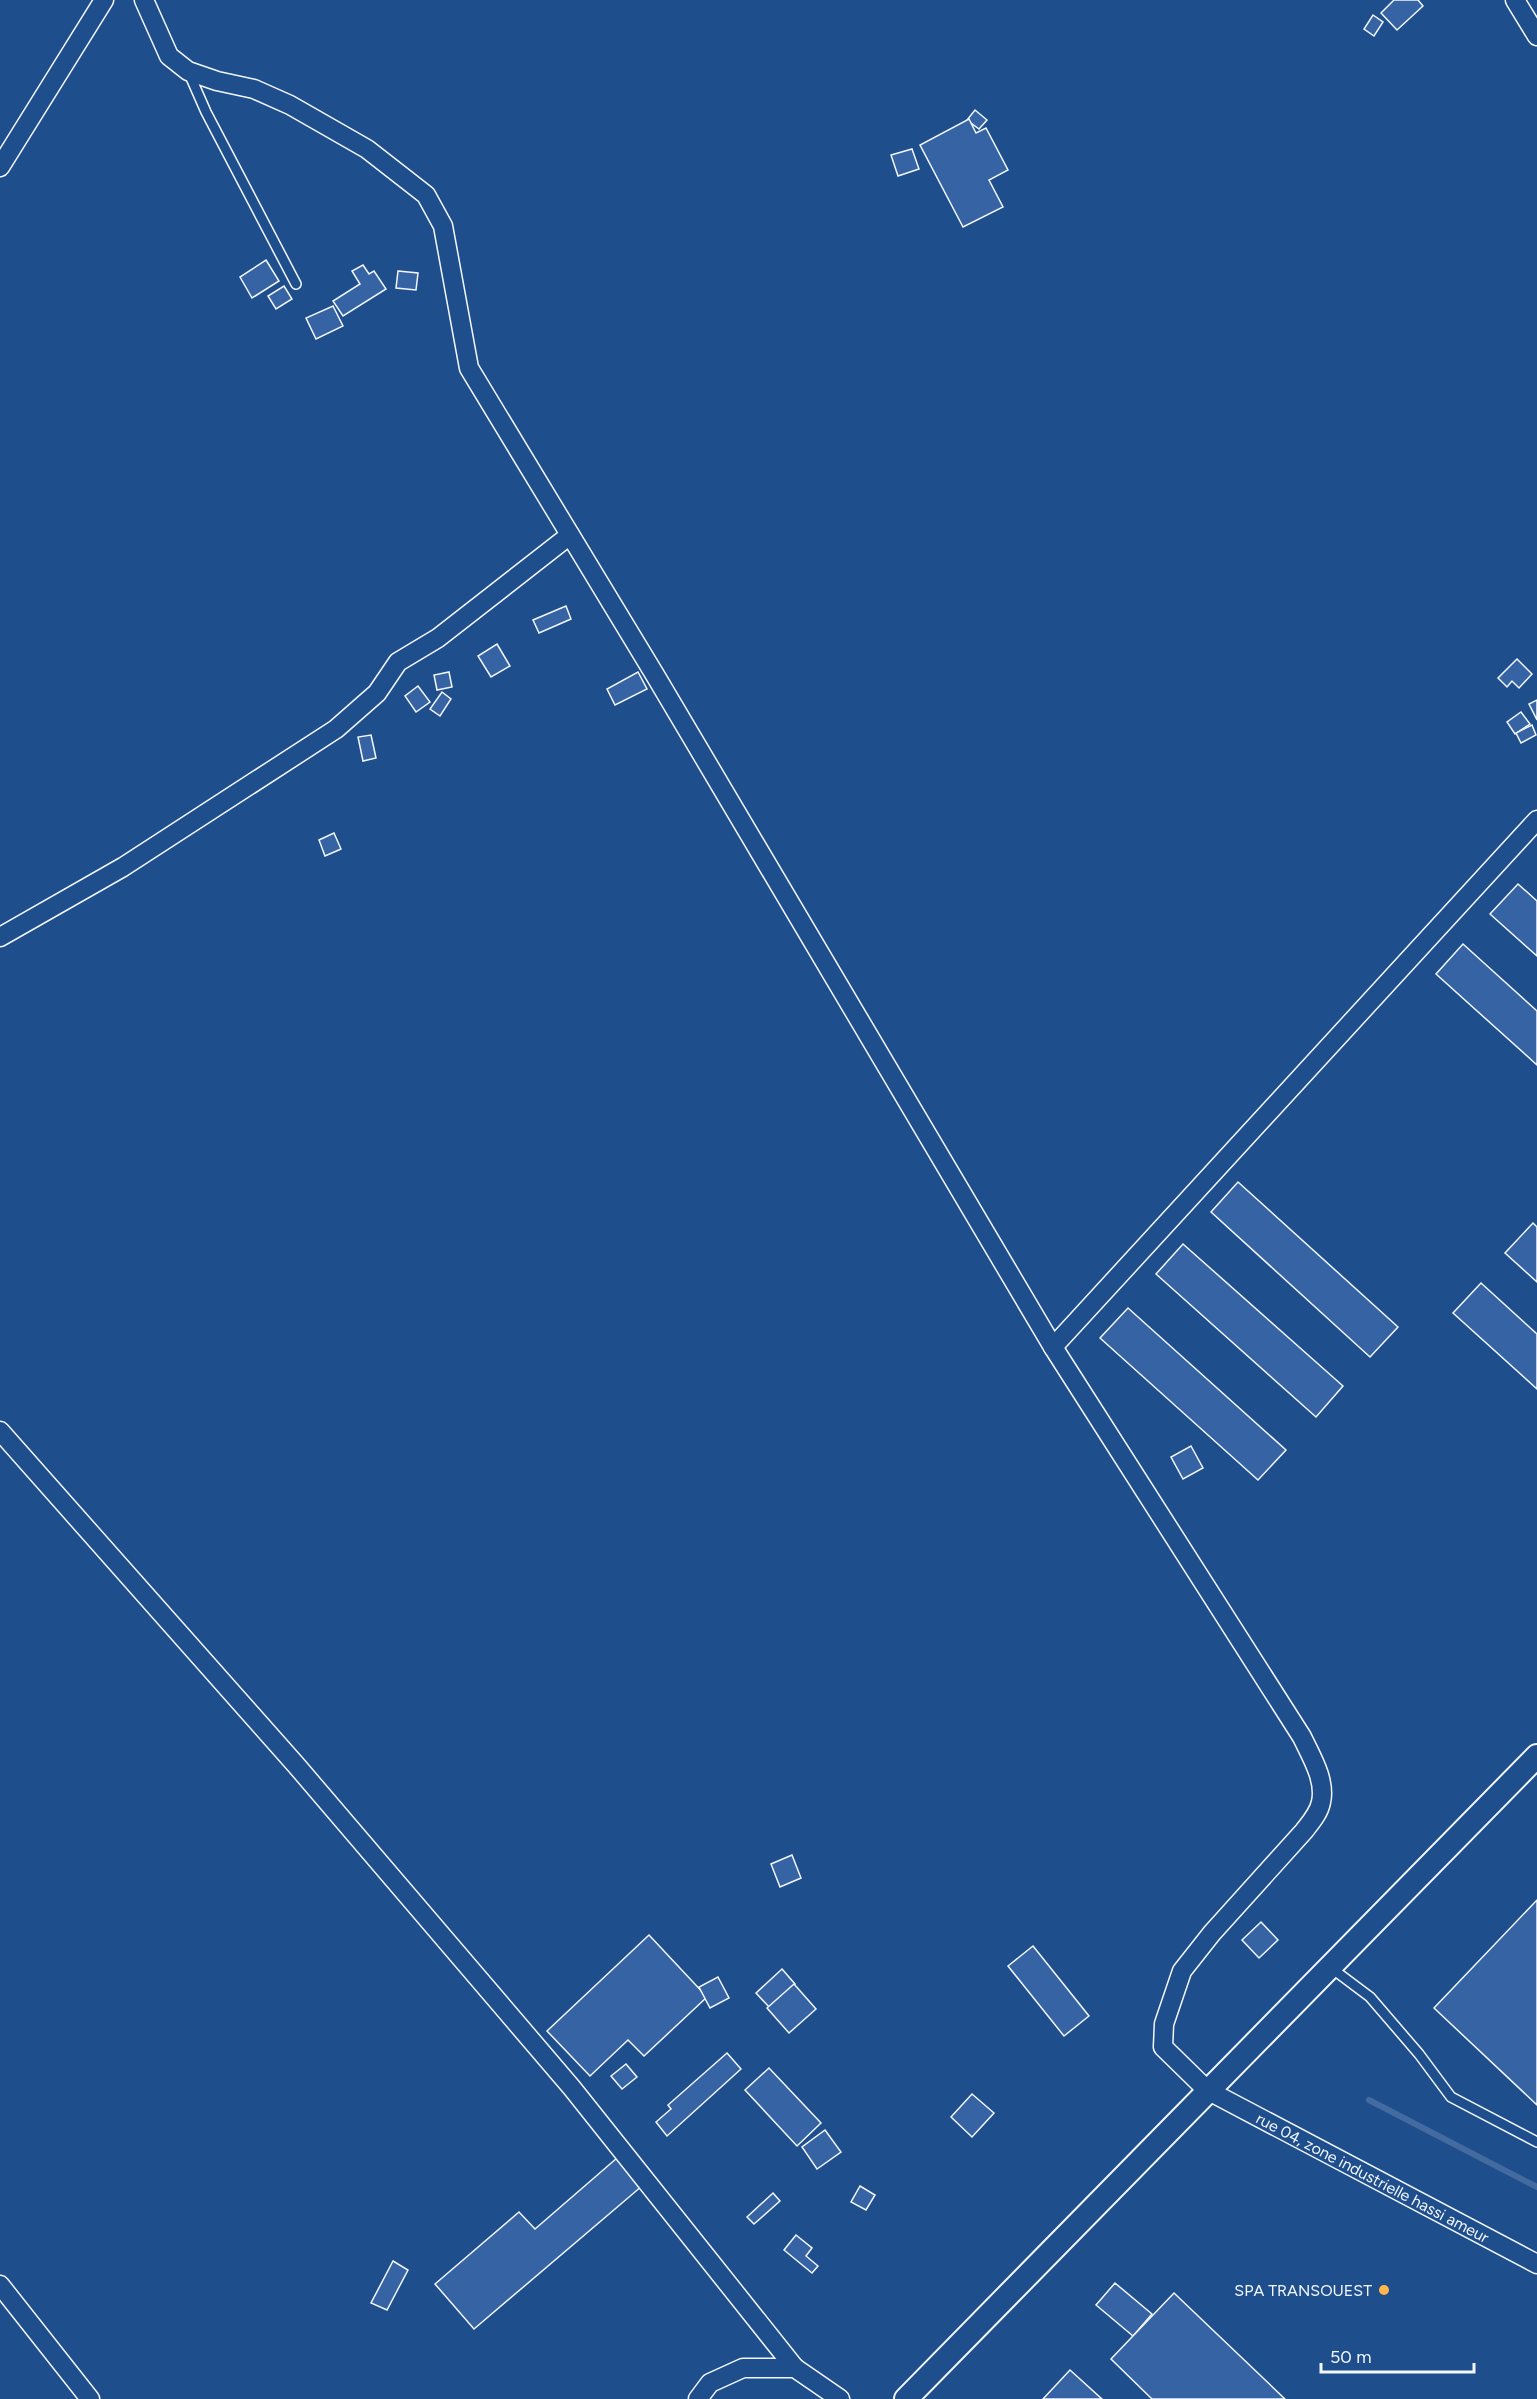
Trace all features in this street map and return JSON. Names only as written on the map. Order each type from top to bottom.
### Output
[{"type":"street","points":[[0,166],[104,0]]},
{"type":"street","points":[[144,0],[169,56],[188,71]]},
{"type":"street","points":[[1515,0],[1537,36]]},
{"type":"street","name":"rue 04, zone industrielle hassi ameur","points":[[188,71],[217,81],[254,89],[290,105],[367,148],[426,195],[443,226],[469,368],[902,1089],[1053,1347],[1302,1737],[1316,1764],[1322,1801],[1316,1814],[1304,1831],[1212,1933],[1182,1971],[1164,2024],[1163,2047],[1207,2090],[1537,2264]]},
{"type":"street","points":[[0,937],[123,867],[336,729],[377,693],[398,662],[438,638],[570,536]]},
{"type":"street","points":[[1053,1347],[1537,820]]},
{"type":"street","points":[[0,1431],[297,1765],[556,2070],[795,2368],[840,2399]]},
{"type":"street","points":[[906,2399],[1537,1756]]},
{"type":"street","points":[[0,2285],[90,2399]]},
{"type":"street","points":[[698,2399],[710,2383],[743,2368],[795,2368]]},
{"type":"lane","points":[[188,71],[206,112],[296,284]]},
{"type":"lane","points":[[1330,1967],[1370,1997],[1419,2054],[1451,2097],[1537,2142]]},
{"type":"building","points":[[1394,0],[1418,0],[1423,6],[1397,30],[1381,13]]},
{"type":"building","points":[[1373,15],[1383,22],[1374,36],[1364,29]]},
{"type":"building","points":[[975,110],[987,120],[979,129],[967,120]]},
{"type":"building","points":[[969,119],[976,133],[986,128],[1008,170],[989,180],[1003,207],[963,227],[920,145]]},
{"type":"building","points":[[912,149],[919,169],[898,176],[891,155]]},
{"type":"building","points":[[266,260],[279,281],[252,298],[240,277]]},
{"type":"building","points":[[363,265],[369,274],[374,271],[386,289],[343,316],[333,301],[360,284],[352,271]]},
{"type":"building","points":[[398,271],[418,273],[416,290],[396,288]]},
{"type":"building","points":[[284,286],[292,299],[276,309],[268,296]]},
{"type":"building","points":[[333,306],[343,326],[316,339],[306,318]]},
{"type":"building","points":[[566,606],[571,619],[539,633],[533,620]]},
{"type":"building","points":[[497,644],[510,666],[491,677],[478,656]]},
{"type":"building","points":[[1517,659],[1532,674],[1519,688],[1512,681],[1507,687],[1498,678]]},
{"type":"building","points":[[449,672],[452,687],[437,690],[434,675]]},
{"type":"building","points":[[638,672],[647,689],[615,705],[607,689]]},
{"type":"building","points":[[418,686],[430,702],[416,712],[405,696]]},
{"type":"building","points":[[442,692],[451,699],[440,716],[430,709]]},
{"type":"building","points":[[1537,700],[1537,720],[1529,704]]},
{"type":"building","points":[[1521,712],[1530,724],[1515,734],[1507,722]]},
{"type":"building","points":[[1532,725],[1536,735],[1521,743],[1516,733]]},
{"type":"building","points":[[371,735],[376,758],[363,761],[358,737]]},
{"type":"building","points":[[334,833],[341,849],[325,856],[319,840]]},
{"type":"building","points":[[1518,884],[1537,901],[1537,956],[1490,914]]},
{"type":"building","points":[[1463,944],[1537,1011],[1537,1065],[1436,974]]},
{"type":"building","points":[[1238,1182],[1398,1327],[1370,1357],[1211,1212]]},
{"type":"building","points":[[1533,1223],[1537,1227],[1537,1282],[1505,1253]]},
{"type":"building","points":[[1183,1244],[1343,1386],[1316,1417],[1156,1274]]},
{"type":"building","points":[[1481,1283],[1537,1334],[1537,1389],[1453,1313]]},
{"type":"building","points":[[1128,1308],[1286,1450],[1258,1480],[1100,1338]]},
{"type":"building","points":[[1191,1446],[1203,1468],[1183,1479],[1171,1457]]},
{"type":"building","points":[[792,1855],[801,1878],[780,1887],[771,1864]]},
{"type":"building","points":[[1537,1900],[1537,2105],[1434,2008]]},
{"type":"building","points":[[1261,1922],[1278,1940],[1259,1958],[1242,1940]]},
{"type":"building","points":[[649,1935],[707,1997],[644,2056],[628,2040],[590,2076],[547,2031]]},
{"type":"building","points":[[1033,1946],[1089,2016],[1064,2036],[1008,1966]]},
{"type":"building","points":[[782,1969],[795,1984],[769,2007],[756,1993]]},
{"type":"building","points":[[718,1977],[729,1998],[710,2008],[699,1987]]},
{"type":"building","points":[[794,1984],[816,2009],[789,2033],[767,2008]]},
{"type":"building","points":[[727,2053],[741,2069],[667,2136],[656,2122],[671,2109],[668,2105]]},
{"type":"building","points":[[626,2064],[637,2077],[622,2089],[611,2076]]},
{"type":"building","points":[[769,2068],[821,2123],[797,2146],[745,2090]]},
{"type":"building","points":[[972,2094],[994,2113],[972,2137],[951,2117]]},
{"type":"building","points":[[825,2130],[841,2152],[817,2169],[802,2147]]},
{"type":"building","points":[[617,2158],[642,2186],[474,2329],[435,2284],[519,2212],[535,2229]]},
{"type":"building","points":[[860,2186],[875,2195],[866,2210],[851,2202]]},
{"type":"building","points":[[773,2193],[780,2201],[754,2224],[747,2217]]},
{"type":"building","points":[[796,2235],[812,2248],[806,2256],[818,2266],[812,2273],[784,2250]]},
{"type":"building","points":[[393,2261],[408,2270],[387,2310],[371,2303]]},
{"type":"building","points":[[1115,2283],[1152,2314],[1133,2336],[1096,2305]]},
{"type":"building","points":[[1174,2293],[1285,2399],[1152,2399],[1111,2359]]},
{"type":"building","points":[[1070,2370],[1102,2399],[1043,2399]]},
{"type":"waterway","points":[[1369,2100],[1537,2187]]},
{"type":"place","name":"SPA TRANSOUEST","points":[[1384,2290]]}]
